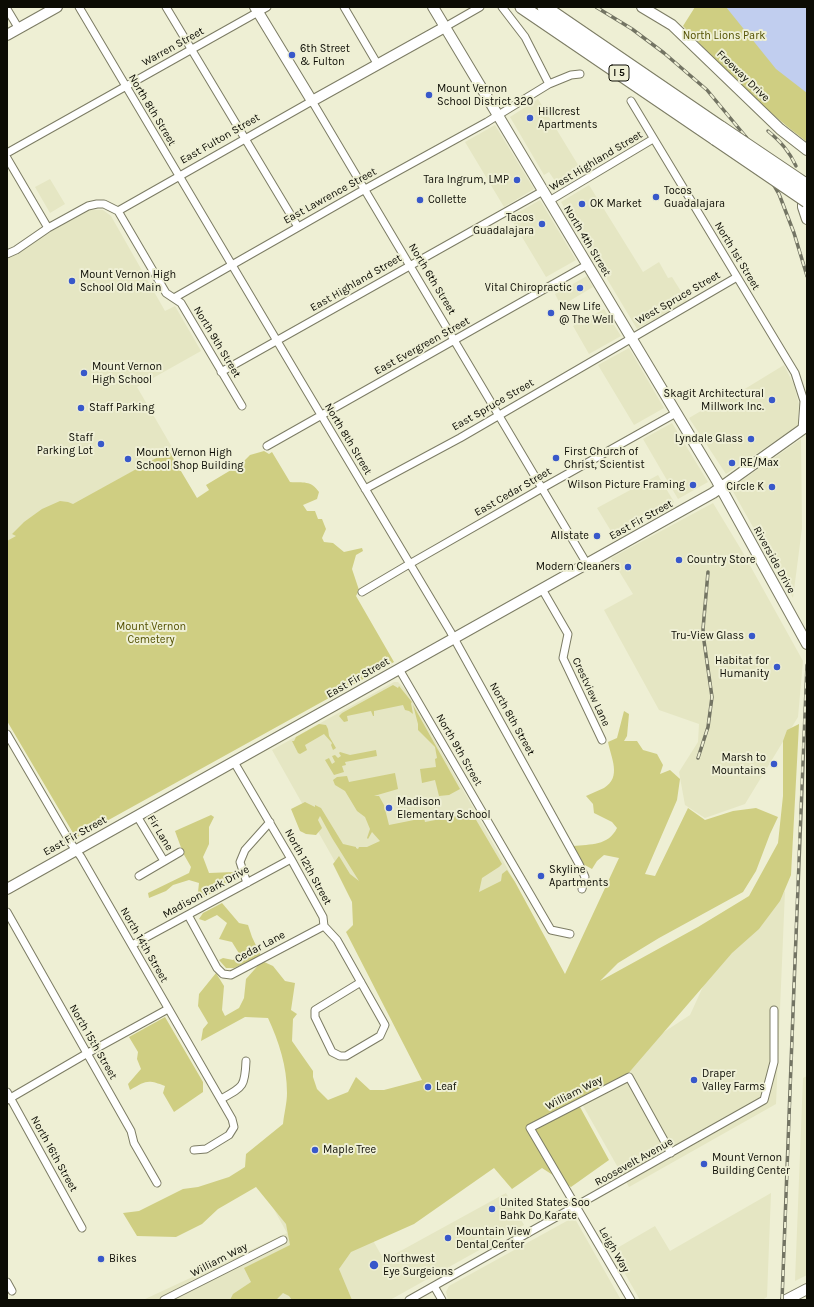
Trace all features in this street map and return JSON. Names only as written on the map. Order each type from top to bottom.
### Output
[{"type":"highway","name":"I 5","points":[[522,7],[718,134],[807,187]]},
{"type":"highway","name":"I 5","points":[[544,7],[807,201]]},
{"type":"street","name":"North 8th Street","points":[[79,7],[365,490],[455,638],[579,864],[585,877],[582,889]]},
{"type":"street","points":[[166,7],[298,227]]},
{"type":"street","points":[[344,7],[378,65]]},
{"type":"street","name":"North 4th Street","points":[[433,7],[721,488]]},
{"type":"street","points":[[445,27],[480,7]]},
{"type":"street","points":[[502,7],[525,37],[549,84]]},
{"type":"street","name":"Freeway Drive","points":[[642,7],[672,25],[780,129],[807,150]]},
{"type":"street","points":[[7,35],[54,8]]},
{"type":"street","points":[[7,9],[18,29]]},
{"type":"street","name":"Warren Street","points":[[7,153],[191,50],[260,9]]},
{"type":"street","name":"North 6th Street","points":[[260,9],[364,190],[455,340],[587,564]]},
{"type":"street","name":"East Fulton Street","points":[[118,211],[445,27]]},
{"type":"street","name":"East Lawrence Street","points":[[174,298],[231,264],[498,115],[549,84],[571,75],[580,74]]},
{"type":"street","name":"North 1st Street","points":[[631,101],[795,373],[804,401],[804,428]]},
{"type":"street","name":"West Highland Street","points":[[549,201],[654,139]]},
{"type":"street","points":[[7,158],[48,228]]},
{"type":"street","points":[[807,187],[803,194],[803,207],[807,219]]},
{"type":"street","name":"East Highland Street","points":[[222,372],[543,191]]},
{"type":"street","points":[[7,254],[16,250],[48,228],[88,206],[97,204],[110,206],[118,211]]},
{"type":"street","name":"North 9th Street","points":[[118,211],[166,293],[181,303],[242,406]]},
{"type":"street","name":"East Evergreen Street","points":[[267,446],[587,265]]},
{"type":"street","name":"West Spruce Street","points":[[631,338],[737,277]]},
{"type":"street","name":"East Spruce Street","points":[[365,490],[499,415],[631,338]]},
{"type":"street","name":"East Cedar Street","points":[[362,592],[542,488],[676,413]]},
{"type":"street","name":"East Fir Street","points":[[7,889],[721,488],[804,428]]},
{"type":"street","name":"Riverside Drive","points":[[721,488],[807,644]]},
{"type":"street","name":"Crestview Lane","points":[[542,589],[568,634],[563,658],[602,740]]},
{"type":"street","name":"North 9th Street","points":[[399,669],[550,930],[570,934]]},
{"type":"street","name":"North 14th Street","points":[[7,734],[132,945],[232,1119],[234,1126],[229,1135],[206,1149],[194,1150]]},
{"type":"street","name":"North 12th Street","points":[[234,762],[270,822],[323,917],[324,926],[337,940],[386,1025],[380,1036],[346,1056],[340,1056],[332,1052],[315,1017],[315,1010],[361,982]]},
{"type":"street","name":"Fir Lane","points":[[137,816],[164,861]]},
{"type":"street","points":[[247,883],[240,862],[242,856],[245,850],[270,822]]},
{"type":"street","name":"Fir Lane","points":[[139,876],[180,852]]},
{"type":"street","name":"Madison Park Drive","points":[[132,945],[291,859]]},
{"type":"street","name":"North 15th Street","points":[[7,912],[86,1054],[131,1131],[134,1144],[157,1183]]},
{"type":"street","name":"Cedar Lane","points":[[188,915],[217,968],[223,974],[231,975],[324,926]]},
{"type":"street","points":[[8,1097],[168,1009]]},
{"type":"street","name":"Roosevelt Avenue","points":[[409,1300],[764,1100],[774,1062],[774,1010]]},
{"type":"street","points":[[221,1099],[240,1088],[245,1079],[246,1061]]},
{"type":"street","name":"William Way","points":[[530,1128],[629,1077],[671,1153]]},
{"type":"street","name":"North 16th Street","points":[[8,1097],[82,1228]]},
{"type":"street","name":"Leigh Way","points":[[530,1128],[631,1300]]},
{"type":"street","name":"William Way","points":[[164,1300],[283,1240]]},
{"type":"street","points":[[7,1282],[12,1291]]},
{"type":"street","points":[[434,1286],[442,1300]]},
{"type":"street","points":[[786,1300],[807,1289]]},
{"type":"shaded area","points":[[538,99],[583,173],[559,187],[549,172],[544,175],[510,117]]},
{"type":"shaded area","points":[[495,125],[534,189],[504,207],[465,142]]},
{"type":"shaded area","points":[[50,179],[65,204],[50,213],[35,187]]},
{"type":"shaded area","points":[[589,185],[643,272],[659,262],[668,278],[672,277],[687,301],[637,329],[561,202]]},
{"type":"shaded area","points":[[540,200],[576,260],[546,277],[510,217]]},
{"type":"shaded area","name":"Mount Vernon High School","points":[[89,210],[103,210],[111,216],[165,311],[175,306],[201,351],[137,387],[173,449],[7,542],[7,256]]},
{"type":"shaded area","points":[[587,276],[593,287],[561,306],[555,294]]},
{"type":"shaded area","points":[[604,309],[621,336],[589,354],[573,326]]},
{"type":"shaded area","points":[[629,348],[664,408],[634,425],[598,365]]},
{"type":"shaded area","points":[[784,365],[794,385],[799,404],[798,425],[726,474],[689,418],[728,395],[730,398]]},
{"type":"shaded area","points":[[672,423],[708,482],[678,499],[643,439]]},
{"type":"shaded area","points":[[801,439],[802,528],[793,598],[731,488]]},
{"type":"shaded area","points":[[658,475],[674,502],[614,536],[597,508]]},
{"type":"shaded area","points":[[713,503],[742,551],[803,661],[798,717],[745,804],[705,818],[685,805],[679,772],[698,742],[699,724],[659,710],[604,610],[633,594],[611,558]]},
{"type":"shaded area","name":"Madison Elementary School","points":[[394,682],[398,682],[407,691],[515,882],[418,936],[370,899],[338,867],[272,750]]},
{"type":"shaded area","points":[[785,891],[776,1104],[629,1187],[578,1097],[644,1045],[690,1015],[706,980]]},
{"type":"shaded area","points":[[807,1076],[807,1275],[795,1281],[803,1078]]},
{"type":"shaded area","points":[[323,1152],[384,1260],[506,1193],[524,1225],[390,1300],[143,1300],[287,1233],[261,1186]]},
{"type":"shaded area","points":[[771,1193],[767,1297],[762,1300],[640,1300],[612,1251],[655,1226],[670,1251]]},
{"type":"shaded area","points":[[574,1217],[621,1300],[448,1300],[446,1292],[449,1286]]},
{"type":"green space","name":"North Lions Park","points":[[695,7],[730,7],[807,87],[807,142],[758,101],[683,26]]},
{"type":"green space","name":"Mount Vernon Cemetery","points":[[169,451],[197,498],[209,490],[206,485],[241,464],[250,455],[264,451],[269,454],[272,452],[290,482],[306,483],[316,488],[319,492],[317,499],[303,505],[307,511],[315,511],[318,519],[322,519],[326,529],[322,538],[324,542],[333,543],[344,552],[362,548],[363,551],[356,555],[352,569],[359,590],[356,596],[394,662],[76,838],[7,721],[7,541],[16,536],[12,534],[24,522],[42,509],[60,501],[73,504]]},
{"type":"green space","points":[[393,685],[398,688],[399,686],[412,702],[413,714],[405,710],[403,705],[374,711],[374,716],[371,711],[347,716],[348,721],[344,722],[339,716],[342,713]]},
{"type":"green space","points":[[413,705],[460,789],[449,795],[439,796],[435,780],[422,783],[420,769],[436,767],[435,759],[437,758],[435,747],[418,730]]},
{"type":"green space","points":[[624,711],[629,714],[627,736],[624,741],[637,741],[643,750],[657,754],[663,765],[660,774],[670,770],[680,779],[677,800],[645,874],[655,876],[688,808],[705,820],[733,811],[756,808],[778,817],[756,871],[743,892],[659,938],[618,963],[600,981],[698,927],[749,896],[778,843],[783,796],[783,741],[787,730],[799,724],[791,875],[780,901],[759,929],[732,953],[626,1076],[580,1107],[609,1160],[571,1187],[542,1168],[512,1189],[494,1168],[414,1224],[351,1252],[339,1269],[352,1300],[292,1300],[289,1296],[283,1293],[276,1300],[230,1300],[233,1294],[251,1282],[244,1268],[290,1245],[286,1224],[256,1187],[218,1209],[202,1224],[176,1237],[137,1236],[123,1213],[139,1211],[183,1189],[198,1187],[229,1177],[245,1167],[246,1154],[283,1124],[287,1097],[286,1073],[279,1045],[268,1018],[245,1017],[201,1041],[203,1029],[208,1023],[198,1006],[199,994],[216,973],[224,986],[222,1010],[225,1016],[239,1008],[244,998],[246,979],[262,961],[273,966],[285,981],[295,983],[291,1010],[297,1014],[293,1019],[292,1041],[313,1071],[313,1077],[317,1089],[328,1100],[348,1092],[356,1077],[370,1090],[384,1090],[422,1080],[346,932],[353,925],[352,902],[333,864],[339,856],[350,874],[359,881],[320,816],[318,820],[322,828],[316,835],[306,834],[300,831],[291,809],[305,802],[321,808],[343,844],[356,847],[358,849],[359,847],[367,847],[380,841],[372,832],[368,839],[367,838],[370,829],[365,817],[357,811],[345,791],[335,785],[333,780],[337,777],[347,776],[349,782],[395,773],[398,789],[374,796],[379,796],[384,805],[389,825],[424,818],[425,822],[472,813],[502,864],[482,878],[479,892],[501,881],[502,874],[507,870],[565,974],[619,858],[604,855],[597,861],[592,869],[583,864],[573,846],[604,841],[613,834],[617,828],[612,822],[594,813],[593,804],[586,796],[604,788],[613,778],[614,767],[608,742],[617,738]]},
{"type":"green space","points":[[319,724],[326,725],[329,736],[336,748],[333,750],[331,745],[332,743],[324,734],[305,745],[307,750],[300,754],[298,753],[292,741],[294,741],[296,737]]},
{"type":"green space","points":[[376,750],[377,756],[345,762],[346,765],[342,766],[344,772],[334,775],[325,760],[329,758],[332,764],[335,762],[332,756],[335,755],[338,758],[341,756],[339,753],[340,752],[350,755]]},
{"type":"green space","points":[[211,815],[214,817],[209,827],[209,844],[203,857],[209,873],[234,872],[238,879],[197,901],[199,883],[189,880],[173,885],[166,891],[149,898],[148,893],[189,873],[191,867],[183,853],[175,831]]},
{"type":"green space","points":[[222,903],[239,923],[248,925],[261,956],[234,968],[226,968],[219,960],[223,958],[233,960],[240,955],[232,942],[219,939],[227,923],[217,915],[205,921],[199,919],[203,913]]},
{"type":"green space","points":[[165,1017],[203,1082],[203,1092],[174,1112],[163,1093],[165,1086],[154,1082],[147,1082],[130,1090],[128,1084],[141,1069],[137,1059],[138,1052],[129,1037]]},
{"type":"water","points":[[726,7],[807,7],[807,93],[776,69]]},
{"type":"railway","points":[[596,7],[632,29],[664,53],[707,90],[746,137],[779,194],[794,233],[807,276]]},
{"type":"railway","points":[[768,131],[784,147],[796,166]]},
{"type":"railway","points":[[698,758],[708,727],[712,697],[703,629],[708,572]]},
{"type":"railway","points":[[782,1300],[807,665]]},
{"type":"place","name":"6th Street & Fulton","points":[[292,55]]},
{"type":"place","name":"Mount Vernon School District 320","points":[[429,95]]},
{"type":"place","name":"Hillcrest Apartments","points":[[530,118]]},
{"type":"place","name":"Tara Ingrum, LMP","points":[[517,180]]},
{"type":"place","name":"Tocos Guadalajara","points":[[656,197]]},
{"type":"place","name":"Collette","points":[[420,200]]},
{"type":"place","name":"OK Market","points":[[582,204]]},
{"type":"place","name":"Tacos Guadalajara","points":[[542,224]]},
{"type":"place","name":"Mount Vernon High School Old Main","points":[[72,281]]},
{"type":"place","name":"Vital Chiropractic","points":[[580,288]]},
{"type":"place","name":"New Life @ The Well","points":[[551,313]]},
{"type":"place","name":"Mount Vernon High School","points":[[84,373]]},
{"type":"place","name":"Skagit Architectural Millwork Inc.","points":[[772,400]]},
{"type":"place","name":"Staff Parking","points":[[81,408]]},
{"type":"place","name":"Lyndale Glass","points":[[751,439]]},
{"type":"place","name":"Staff Parking Lot","points":[[101,444]]},
{"type":"place","name":"First Church of Christ, Scientist","points":[[556,458]]},
{"type":"place","name":"Mount Vernon High School Shop Building","points":[[128,459]]},
{"type":"place","name":"RE/Max","points":[[732,463]]},
{"type":"place","name":"Wilson Picture Framing","points":[[693,485]]},
{"type":"place","name":"Circle K","points":[[772,487]]},
{"type":"place","name":"Allstate","points":[[597,536]]},
{"type":"place","name":"Country Store","points":[[679,560]]},
{"type":"place","name":"Modern Cleaners","points":[[628,567]]},
{"type":"place","name":"Tru-View Glass","points":[[752,636]]},
{"type":"place","name":"Habitat for Humanity","points":[[777,667]]},
{"type":"place","name":"Marsh to Mountains","points":[[774,764]]},
{"type":"place","name":"Madison Elementary School","points":[[389,808]]},
{"type":"place","name":"Skyline Apartments","points":[[541,876]]},
{"type":"place","name":"Draper Valley Farms","points":[[694,1080]]},
{"type":"place","name":"Leaf","points":[[428,1087]]},
{"type":"place","name":"Maple Tree","points":[[315,1150]]},
{"type":"place","name":"Mount Vernon Building Center","points":[[704,1164]]},
{"type":"place","name":"United States Soo Bahk Do Karate","points":[[492,1209]]},
{"type":"place","name":"Mountain View Dental Center","points":[[448,1238]]},
{"type":"place","name":"Bikes","points":[[101,1259]]},
{"type":"place","name":"Northwest Eye Surgeions","points":[[374,1265]]}]
